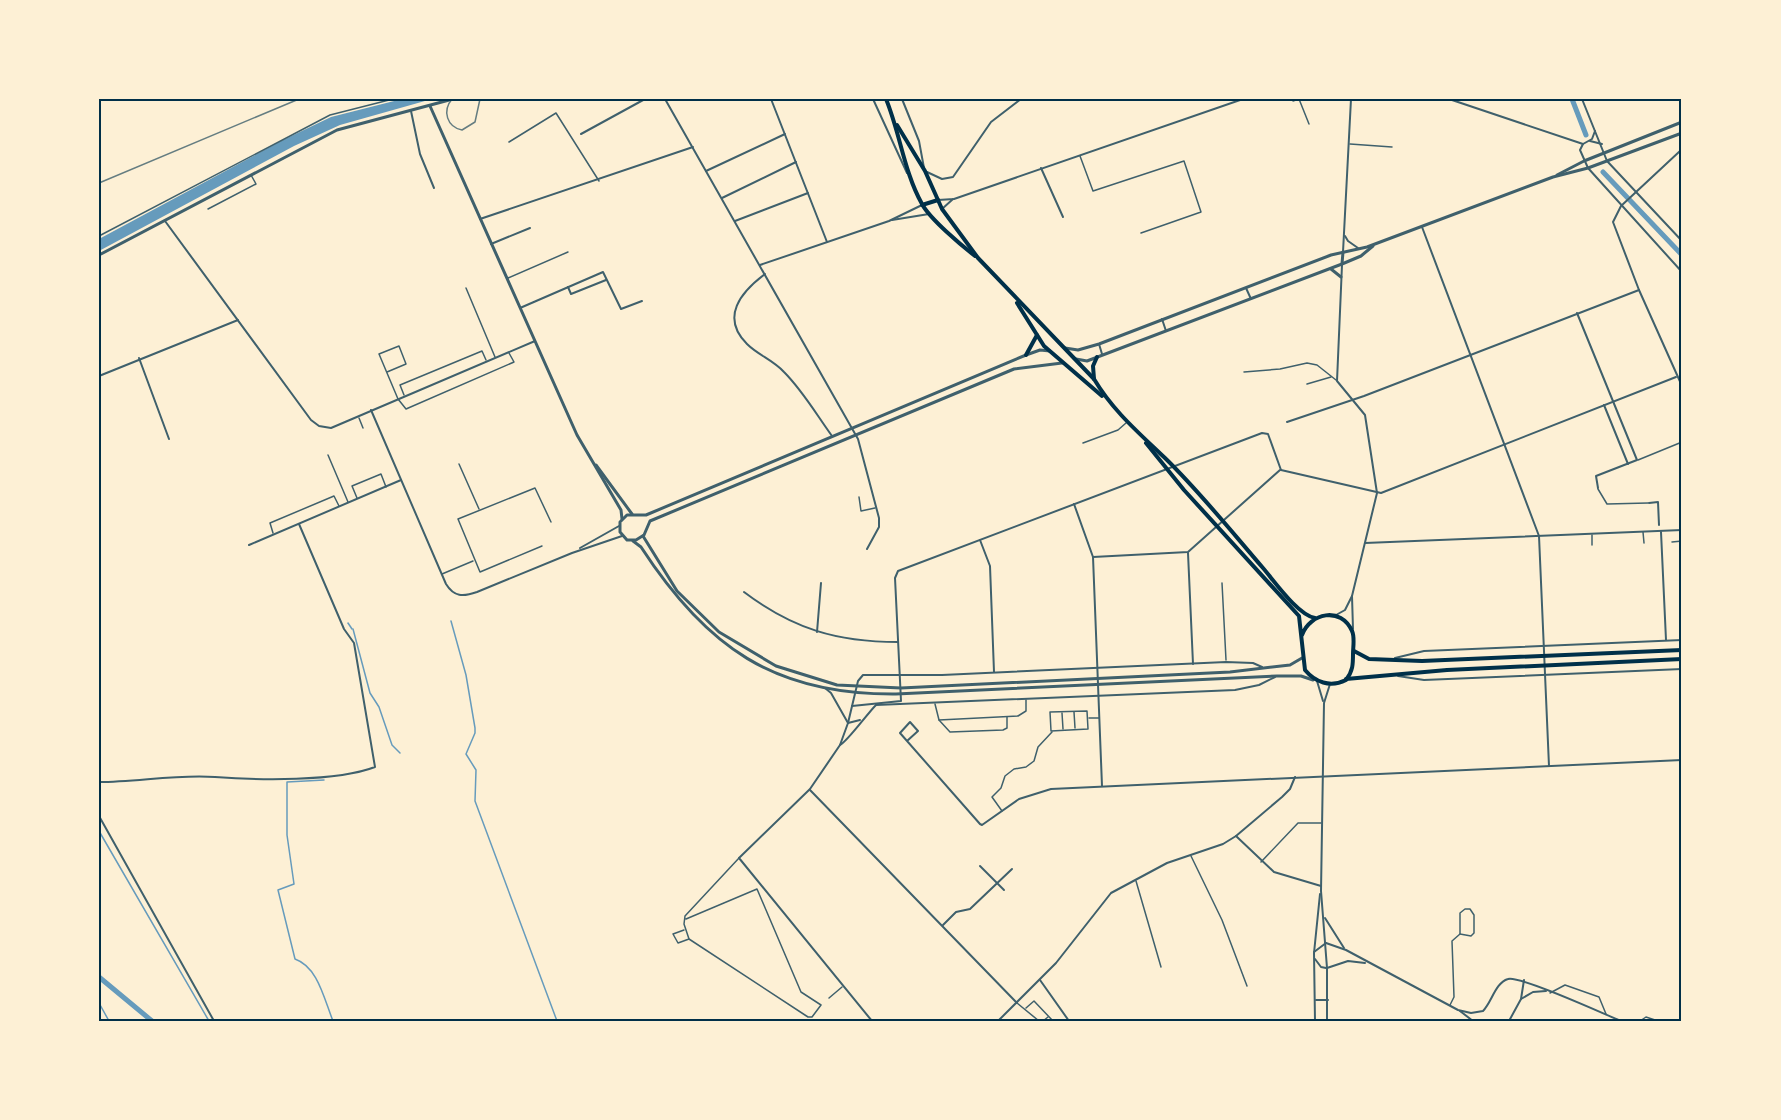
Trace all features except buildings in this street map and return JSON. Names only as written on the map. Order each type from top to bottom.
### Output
[{"type":"main road","points":[[886,99],[897,125],[925,171],[942,209],[978,258]]},
{"type":"main road","points":[[897,125],[910,178],[922,205],[978,258],[1065,348],[1094,379],[1106,399]]},
{"type":"main road","points":[[922,205],[938,200]]},
{"type":"main road","points":[[929,214],[942,209]]},
{"type":"main road","points":[[1014,297],[1051,352],[1106,399],[1127,423],[1172,466],[1302,612],[1315,618],[1333,615],[1344,620],[1353,632],[1353,667],[1346,680]]},
{"type":"main road","points":[[1026,355],[1038,334]]},
{"type":"main road","points":[[1051,352],[1065,348]]},
{"type":"main road","points":[[1094,379],[1097,357]]},
{"type":"main road","points":[[1062,363],[1074,358]]},
{"type":"main road","points":[[1144,440],[1166,469],[1299,616],[1302,658],[1305,670],[1315,680],[1330,684],[1392,675],[1682,659]]},
{"type":"main road","points":[[1302,634],[1305,627],[1315,618]]},
{"type":"main road","points":[[1353,650],[1369,659],[1388,660],[1544,657],[1682,650]]},
{"type":"street","points":[[99,236],[330,115],[393,99]]},
{"type":"street","points":[[99,255],[337,130],[453,99]]},
{"type":"street","points":[[581,134],[645,99]]},
{"type":"street","points":[[665,99],[852,427],[876,508],[879,527],[867,549]]},
{"type":"street","points":[[771,99],[827,242]]},
{"type":"street","points":[[873,99],[910,178]]},
{"type":"street","points":[[902,99],[919,141],[925,171],[942,179],[956,175],[991,122],[1021,99]]},
{"type":"street","points":[[938,200],[953,199],[1243,99]]},
{"type":"street","points":[[1292,99],[1293,101],[1299,99],[1309,124]]},
{"type":"street","points":[[1337,381],[1351,99]]},
{"type":"street","points":[[1449,99],[1582,144],[1589,141],[1595,131]]},
{"type":"street","points":[[1582,99],[1607,161],[1682,241]]},
{"type":"street","points":[[430,106],[535,341],[591,459],[621,510],[622,519],[619,525],[572,553]]},
{"type":"street","points":[[411,110],[420,154],[434,188]]},
{"type":"street","points":[[509,142],[556,113],[599,181]]},
{"type":"street","points":[[1065,348],[1078,350],[1099,344],[1343,252],[1367,247],[1422,227],[1552,177],[1584,161],[1682,122]]},
{"type":"street","points":[[1552,177],[1588,168],[1682,133]]},
{"type":"street","points":[[706,171],[785,134]]},
{"type":"street","points":[[1589,141],[1602,144]]},
{"type":"street","points":[[1349,144],[1392,147]]},
{"type":"street","points":[[1582,144],[1580,150],[1588,168],[1682,272]]},
{"type":"street","points":[[480,219],[599,181],[693,147]]},
{"type":"street","points":[[1681,150],[1622,205],[1613,222],[1639,290],[1682,386]]},
{"type":"street","points":[[1079,155],[1093,191],[1184,161],[1201,212],[1140,233]]},
{"type":"street","points":[[722,198],[796,162]]},
{"type":"street","points":[[1041,168],[1063,217]]},
{"type":"street","points":[[208,209],[256,184],[251,174]]},
{"type":"street","points":[[735,221],[808,192]]},
{"type":"street","points":[[942,209],[953,199]]},
{"type":"street","points":[[760,265],[889,221],[922,205]]},
{"type":"street","points":[[889,221],[929,214]]},
{"type":"street","points":[[165,220],[309,417],[319,426],[331,428],[535,341]]},
{"type":"street","points":[[1422,227],[1468,354],[1539,536],[1549,766]]},
{"type":"street","points":[[491,244],[530,228]]},
{"type":"street","points":[[1344,234],[1354,247],[1367,247]]},
{"type":"street","points":[[1074,358],[1087,361],[1251,299],[1361,256],[1375,244]]},
{"type":"street","points":[[507,278],[568,252]]},
{"type":"street","points":[[1330,268],[1341,277]]},
{"type":"street","points":[[520,308],[603,272],[621,309],[642,301]]},
{"type":"street","points":[[765,274],[740,297],[735,311],[737,327],[746,343],[777,363],[795,383],[832,436]]},
{"type":"street","points":[[568,287],[571,294],[606,280]]},
{"type":"street","points":[[466,288],[495,358]]},
{"type":"street","points":[[1246,288],[1251,299]]},
{"type":"street","points":[[1287,422],[1639,290]]},
{"type":"street","points":[[1577,313],[1637,460]]},
{"type":"street","points":[[1162,319],[1166,331]]},
{"type":"street","points":[[99,376],[138,358],[238,320]]},
{"type":"street","points":[[1099,344],[1102,354]]},
{"type":"street","points":[[387,372],[406,364],[399,346],[379,354],[398,399],[403,402],[406,409],[514,362],[509,352]]},
{"type":"street","points":[[622,519],[632,514],[640,516],[1026,355],[1040,350],[1051,352]]},
{"type":"street","points":[[405,396],[400,386],[482,351],[486,362]]},
{"type":"street","points":[[138,358],[169,439]]},
{"type":"street","points":[[633,541],[643,536],[646,526],[654,519],[1014,369],[1062,363]]},
{"type":"street","points":[[1244,372],[1280,369],[1307,363],[1317,364],[1337,381],[1365,415],[1377,493],[1352,596],[1353,632]]},
{"type":"street","points":[[1307,384],[1332,376]]},
{"type":"street","points":[[1281,470],[1377,493],[1676,376]]},
{"type":"street","points":[[1604,405],[1628,464]]},
{"type":"street","points":[[371,410],[442,574],[451,591],[458,596],[477,592],[572,553],[622,536],[641,548],[677,600],[718,638],[769,670],[822,687],[855,693],[902,693],[1298,675],[1315,680],[1324,703]]},
{"type":"street","points":[[358,416],[363,428]]},
{"type":"street","points":[[1083,443],[1118,430],[1127,423]]},
{"type":"street","points":[[840,745],[876,705],[900,702],[902,693],[898,642],[897,572],[1266,432],[1281,470]]},
{"type":"street","points":[[1666,640],[1658,502],[1607,504],[1598,488],[1596,476],[1682,442]]},
{"type":"street","points":[[328,455],[348,503]]},
{"type":"street","points":[[591,459],[616,489],[632,514]]},
{"type":"street","points":[[459,464],[479,510]]},
{"type":"street","points":[[1093,557],[1188,552],[1281,470]]},
{"type":"street","points":[[357,499],[352,486],[381,474],[386,487]]},
{"type":"street","points":[[249,545],[401,480]]},
{"type":"street","points":[[542,546],[481,572],[474,561],[458,519],[535,488],[551,522]]},
{"type":"street","points":[[274,534],[270,523],[334,496],[339,507]]},
{"type":"street","points":[[859,497],[861,511],[876,508]]},
{"type":"street","points":[[1074,504],[1093,557],[1102,786]]},
{"type":"street","points":[[640,516],[646,526]]},
{"type":"street","points":[[99,782],[215,777],[271,780],[360,771],[376,766],[354,643],[344,629],[299,524]]},
{"type":"street","points":[[619,525],[622,536]]},
{"type":"street","points":[[1365,543],[1682,530]]},
{"type":"street","points":[[1643,532],[1644,543]]},
{"type":"street","points":[[1592,534],[1592,545]]},
{"type":"street","points":[[643,536],[677,591],[704,619],[731,641],[789,672],[822,681],[856,687],[901,688],[1242,671],[1290,665],[1302,658]]},
{"type":"street","points":[[980,540],[990,566],[994,672]]},
{"type":"street","points":[[1671,542],[1682,541]]},
{"type":"street","points":[[1188,552],[1193,664]]},
{"type":"street","points":[[442,574],[474,561]]},
{"type":"street","points":[[817,632],[821,583]]},
{"type":"street","points":[[1222,583],[1226,662]]},
{"type":"street","points":[[744,592],[776,614],[817,632],[849,641],[898,642]]},
{"type":"street","points":[[1333,615],[1344,610],[1352,596]]},
{"type":"street","points":[[1388,660],[1424,651],[1682,640]]},
{"type":"street","points":[[686,919],[757,889],[801,992],[821,1005],[819,1010],[808,1017],[689,939],[685,929],[685,916],[739,858],[810,789],[840,745],[848,723],[856,687],[859,678],[863,675],[900,676],[1098,669],[1226,662],[1253,663],[1262,667]]},
{"type":"street","points":[[1392,675],[1424,680],[1682,669]]},
{"type":"street","points":[[852,706],[1235,690],[1266,682],[1277,676]]},
{"type":"street","points":[[1315,1021],[1314,954],[1321,891],[1324,703],[1330,684]]},
{"type":"street","points":[[822,687],[831,693],[848,723]]},
{"type":"street","points":[[939,720],[1024,715],[1026,699]]},
{"type":"street","points":[[935,704],[939,720],[950,732],[1003,730],[1007,728],[1007,717]]},
{"type":"street","points":[[1074,711],[1075,730]]},
{"type":"street","points":[[1074,711],[1087,711],[1088,729],[1051,731],[1050,712],[1074,711]]},
{"type":"street","points":[[1061,712],[1063,730]]},
{"type":"street","points":[[1088,718],[1100,717]]},
{"type":"street","points":[[848,723],[861,720]]},
{"type":"street","points":[[907,741],[918,730],[910,722],[900,731],[907,741],[980,824],[986,824],[1019,799],[1043,790],[1682,760]]},
{"type":"street","points":[[1002,811],[993,797],[1001,788],[1004,778],[1014,769],[1026,767],[1034,761],[1038,747],[1053,732]]},
{"type":"street","points":[[998,1021],[1040,980],[1111,893],[1167,863],[1191,856],[1236,836],[1290,789],[1295,777]]},
{"type":"street","points":[[810,789],[1017,1003],[1026,1008],[1039,1021]]},
{"type":"street","points":[[99,816],[214,1021]]},
{"type":"street","points":[[1261,862],[1298,823],[1322,823]]},
{"type":"street","points":[[1236,836],[1261,862],[1280,875],[1321,886]]},
{"type":"street","points":[[1191,856],[1222,920],[1247,986]]},
{"type":"street","points":[[739,858],[872,1021]]},
{"type":"street","points":[[980,866],[1004,890]]},
{"type":"street","points":[[943,925],[956,912],[970,909],[1012,869]]},
{"type":"street","points":[[1136,880],[1161,967]]},
{"type":"street","points":[[1321,891],[1326,943],[1327,1021]]},
{"type":"street","points":[[1450,1005],[1454,997],[1452,941],[1460,934],[1461,913],[1465,909],[1470,909],[1474,915],[1474,933],[1469,936],[1460,934]]},
{"type":"street","points":[[1324,916],[1333,934],[1346,950]]},
{"type":"street","points":[[685,929],[673,934],[678,943],[689,939]]},
{"type":"street","points":[[1314,954],[1326,943]]},
{"type":"street","points":[[1326,943],[1346,950],[1370,965],[1450,1005],[1473,1021]]},
{"type":"street","points":[[1314,954],[1317,963],[1327,968],[1352,960],[1370,965]]},
{"type":"street","points":[[1458,1010],[1472,1013],[1483,1011],[1502,982],[1511,978],[1524,980],[1621,1021]]},
{"type":"street","points":[[1040,980],[1068,1021]]},
{"type":"street","points":[[1509,1021],[1521,999],[1524,980]]},
{"type":"street","points":[[829,998],[844,985]]},
{"type":"street","points":[[1521,999],[1533,992],[1548,992],[1565,985],[1599,997],[1606,1015]]},
{"type":"street","points":[[1315,1000],[1328,1000]]},
{"type":"street","points":[[1026,1008],[1034,1001],[1053,1021]]},
{"type":"street","points":[[1043,1021],[1048,1016]]},
{"type":"street","points":[[1640,1021],[1646,1017],[1658,1021]]},
{"type":"water","points":[[402,99],[432,99],[340,125],[294,146],[99,251],[99,239],[283,140],[331,117]]},
{"type":"waterway","points":[[1572,99],[1586,135]]},
{"type":"waterway","points":[[1603,172],[1682,255]]},
{"type":"waterway","points":[[451,621],[466,675],[475,728],[466,754],[476,770],[475,801],[557,1021]]},
{"type":"waterway","points":[[348,623],[352,629]]},
{"type":"waterway","points":[[353,629],[370,693],[379,707],[392,745],[400,753]]},
{"type":"waterway","points":[[324,780],[287,782],[287,835],[294,884],[278,890],[295,959],[303,963],[315,976],[333,1021]]},
{"type":"waterway","points":[[99,831],[209,1021]]},
{"type":"waterway","points":[[99,977],[152,1021]]},
{"type":"waterway","points":[[99,1003],[109,1021]]},
{"type":"tram line","points":[[452,99],[447,108],[448,118],[453,126],[462,130],[475,122],[480,99]]},
{"type":"railway","points":[[99,183],[299,99]]}]
